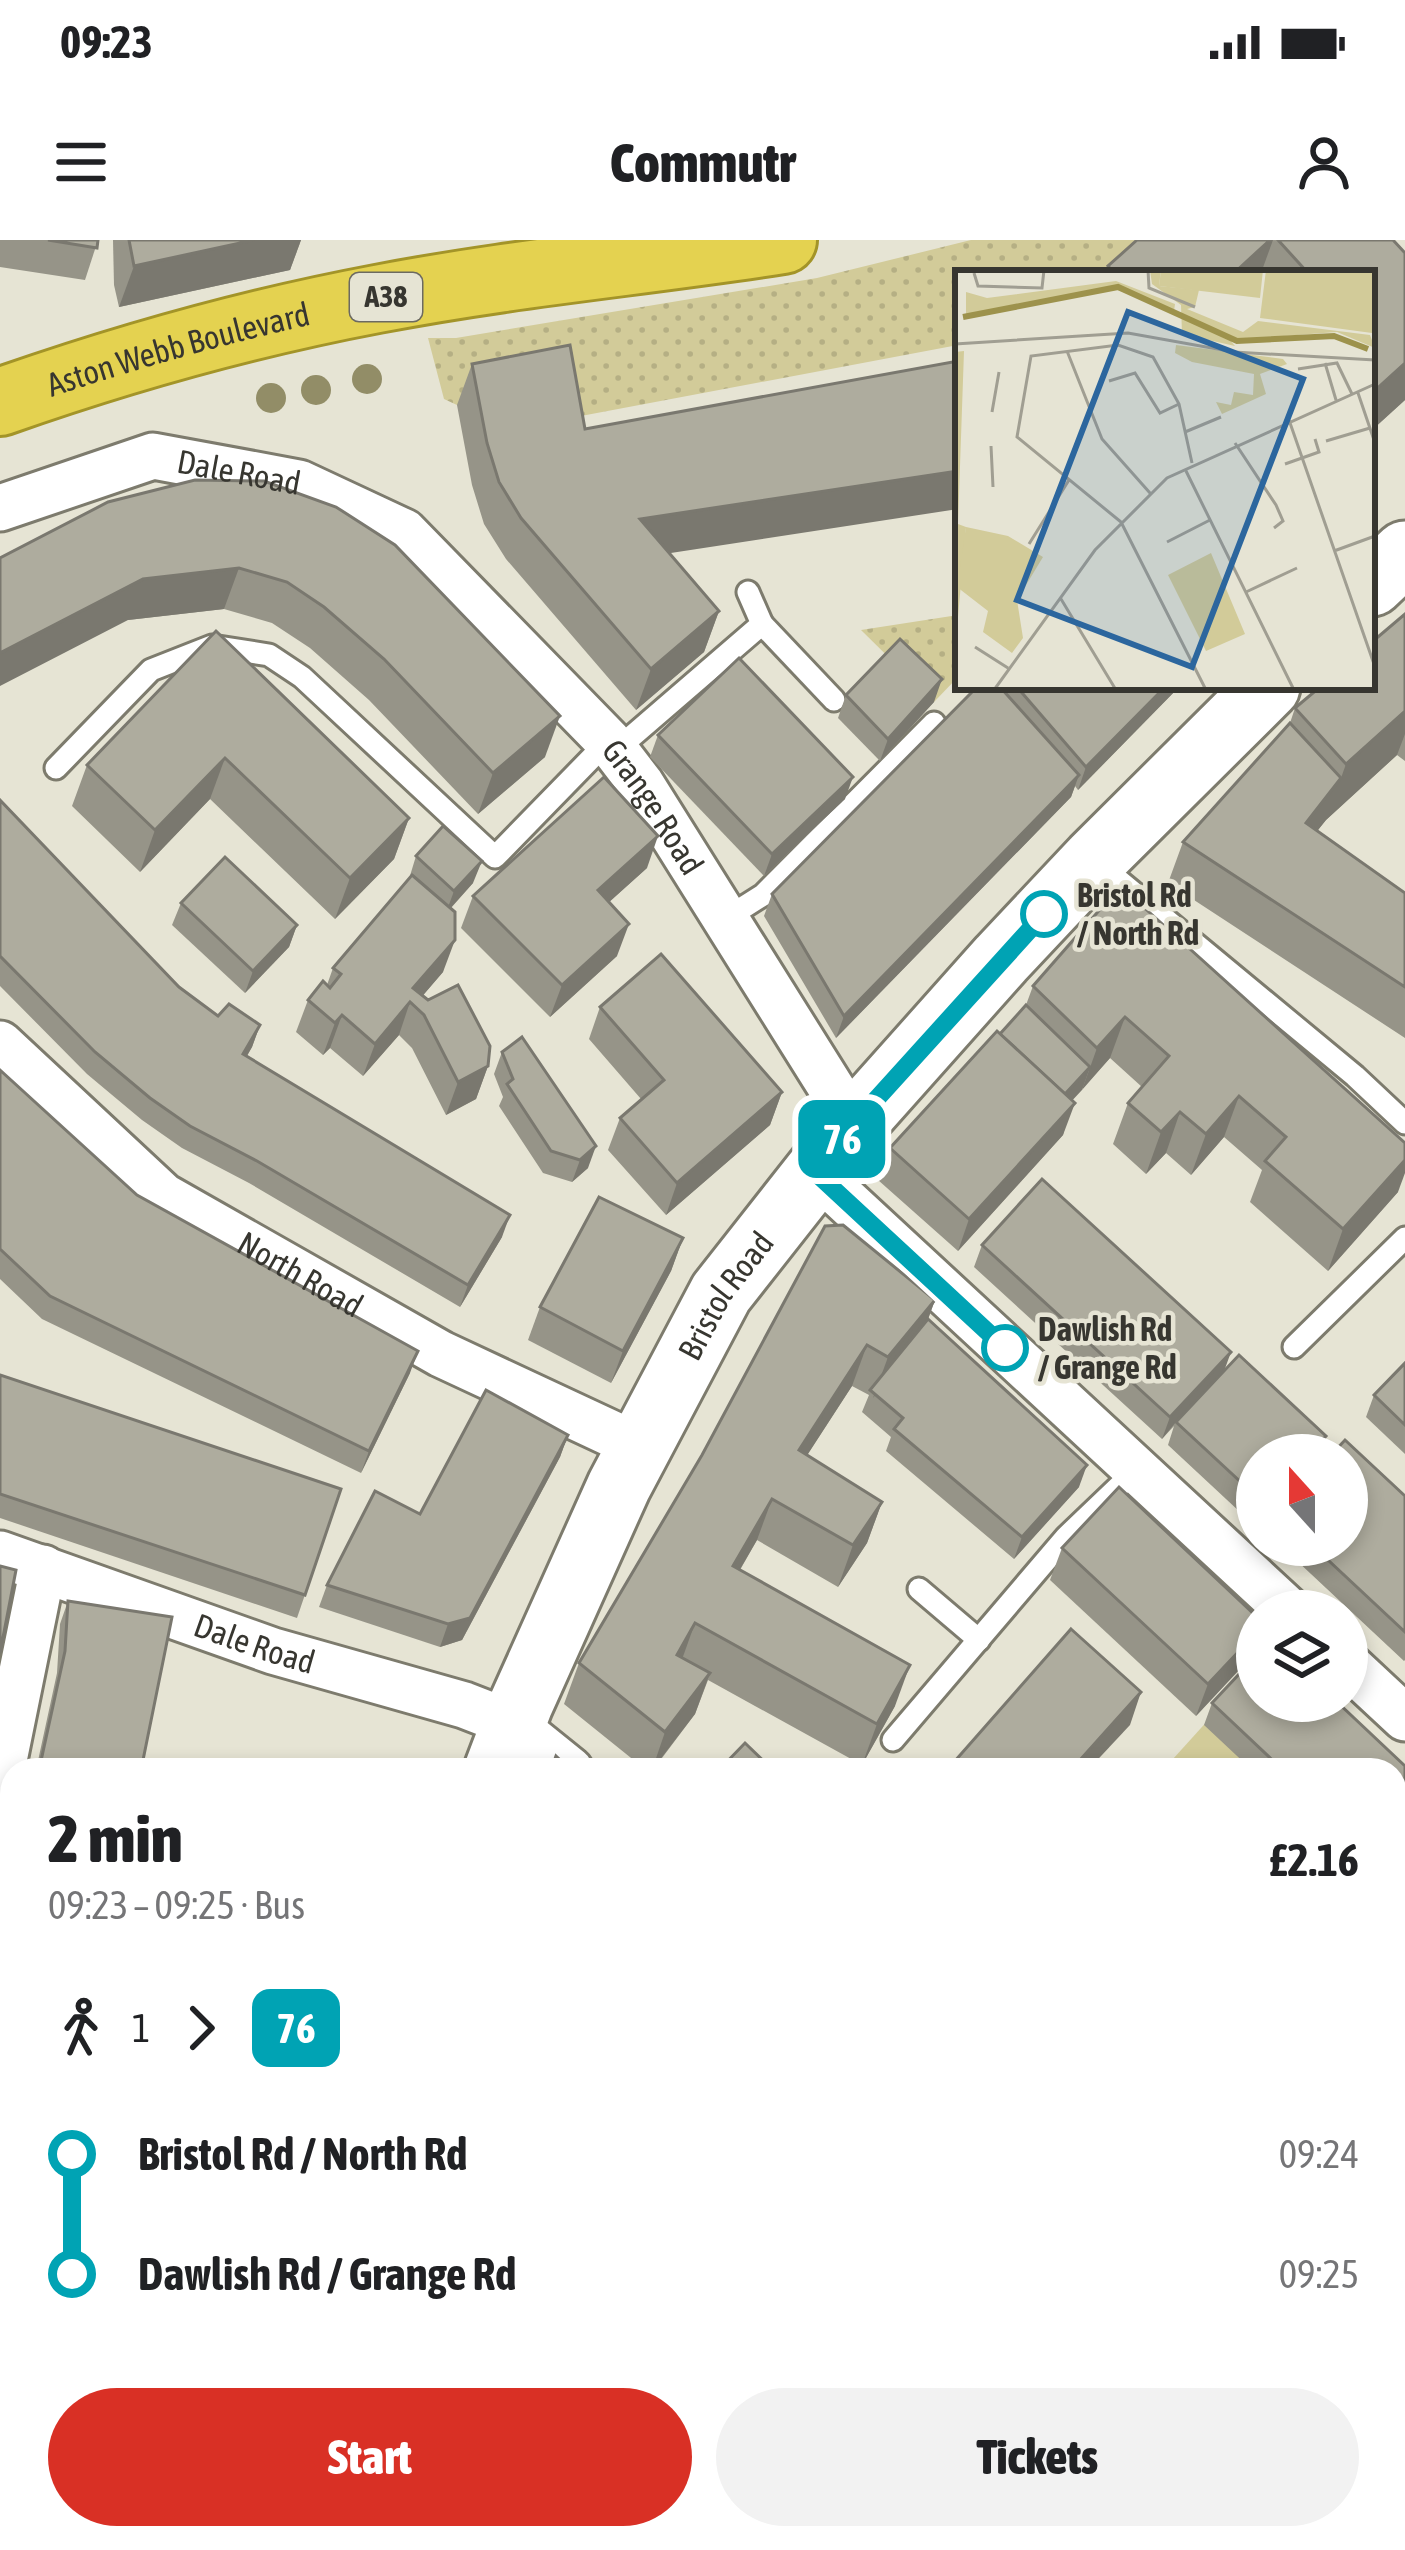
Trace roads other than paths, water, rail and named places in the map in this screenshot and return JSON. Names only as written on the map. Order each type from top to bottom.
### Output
[{"type":"highway","name":"Aston Webb Boulevard","points":[[0,402],[239,331],[379,298],[783,240]]},
{"type":"main road","points":[[1375,581],[1405,553]]},
{"type":"main road","name":"Bristol Road","points":[[504,1747],[638,1446],[721,1294],[854,1124],[1094,860],[1265,690]]},
{"type":"street","name":"Dale Road","points":[[0,508],[152,456],[299,483],[404,532]]},
{"type":"street","name":"Grange Road","points":[[404,532],[612,745],[854,1124]]},
{"type":"street","name":"North Road","points":[[0,1044],[164,1196],[441,1354],[638,1446]]},
{"type":"street","points":[[815,1172],[1266,1590]]},
{"type":"street","name":"Dale Road","points":[[21,1561],[273,1651],[427,1692],[504,1747],[536,1758]]},
{"type":"street","points":[[2,1758],[21,1561]]},
{"type":"street","points":[[1368,1684],[1405,1718]]},
{"type":"lane","points":[[748,592],[762,624],[834,700]]},
{"type":"lane","points":[[56,768],[152,670],[212,646],[269,655],[302,677],[495,857],[612,745],[762,624]]},
{"type":"lane","points":[[725,919],[763,895],[934,723]]},
{"type":"lane","points":[[1094,860],[1355,1076],[1405,1123]]},
{"type":"lane","points":[[1294,1347],[1405,1238]]},
{"type":"lane","points":[[893,1740],[1066,1537],[1136,1470]]},
{"type":"lane","points":[[920,1588],[980,1640]]},
{"type":"place","name":"Bristol Rd / North Rd","points":[[1044,914]]},
{"type":"place","name":"Dawlish Rd / Grange Rd","points":[[1005,1348]]}]
